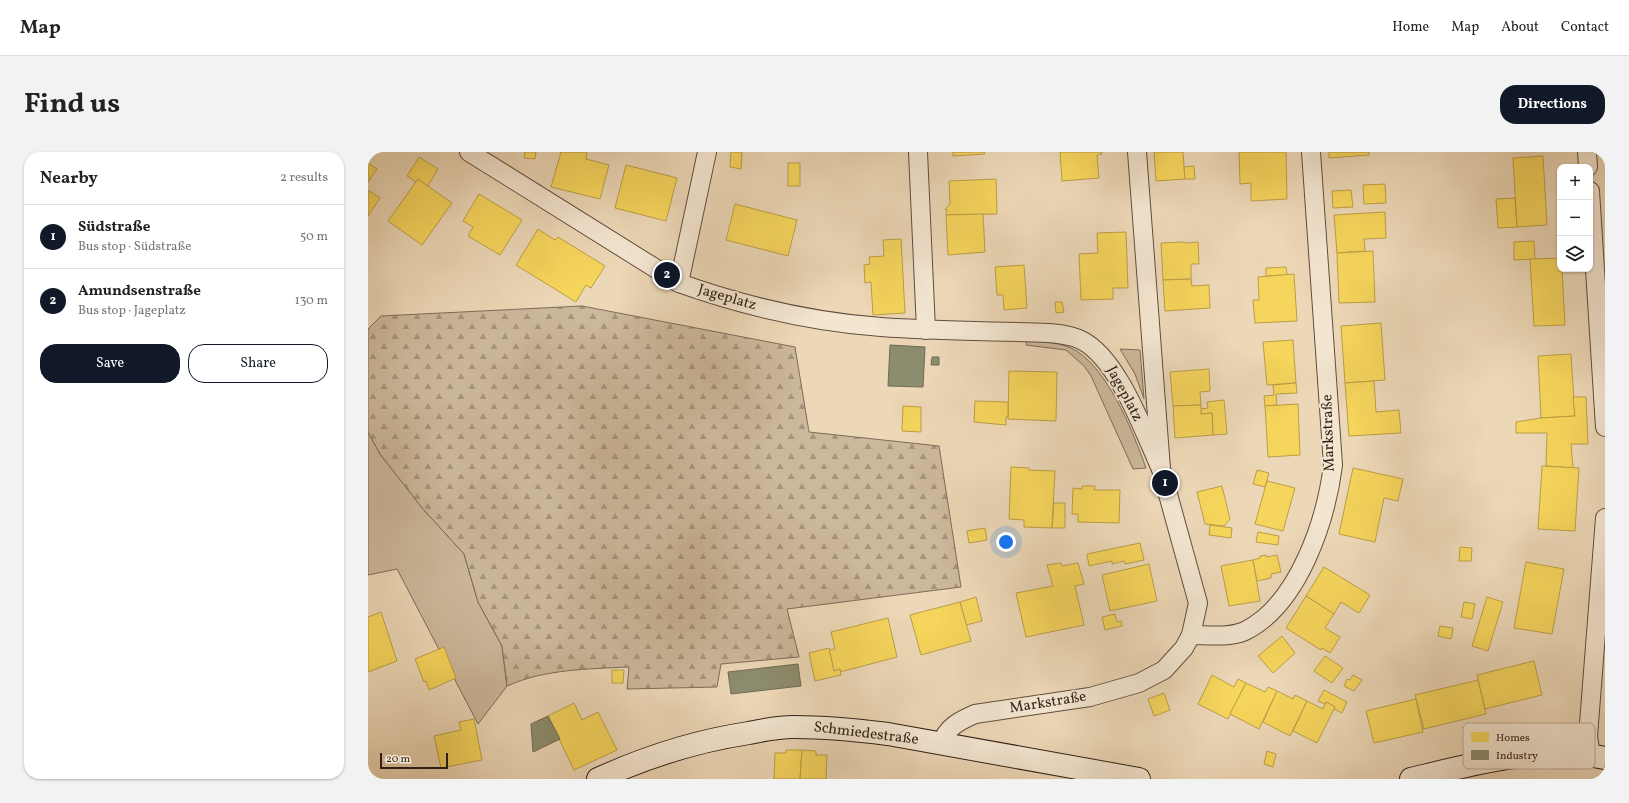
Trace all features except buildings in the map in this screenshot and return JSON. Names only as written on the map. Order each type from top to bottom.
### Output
[{"type":"main road","name":"Schmiedestraße","points":[[598,779],[623,767],[665,752],[716,738],[793,727],[849,729],[1139,779]]},
{"type":"main road","points":[[1411,779],[1463,767]]},
{"type":"street","name":"Jageplatz","points":[[469,152],[680,283],[714,295],[756,307],[880,327],[926,330],[1048,333],[1066,335],[1080,339],[1100,353],[1116,374],[1161,469]]},
{"type":"street","points":[[680,283],[707,152]]},
{"type":"street","points":[[918,152],[926,330]]},
{"type":"street","points":[[1137,152],[1161,469],[1198,603],[1191,634]]},
{"type":"street","name":"Markstraße","points":[[941,744],[945,734],[960,720],[975,714],[1090,697],[1139,683],[1164,670],[1184,648],[1191,634],[1225,635],[1244,631],[1266,617],[1284,596],[1301,570],[1316,538],[1325,511],[1333,465],[1311,152]]},
{"type":"street","points":[[1587,152],[1588,164]]},
{"type":"street","points":[[1591,200],[1605,427]]},
{"type":"street","points":[[1589,723],[1605,518]]},
{"type":"green space","points":[[582,306],[795,347],[809,432],[939,446],[961,587],[787,609],[799,657],[721,664],[717,687],[627,689],[629,667],[582,669],[551,673],[521,680],[507,686],[502,646],[478,602],[464,554],[423,509],[380,454],[368,432],[368,329],[381,316]]},
{"type":"green space","points":[[1027,340],[1055,343],[1071,348],[1084,357],[1096,369],[1117,401],[1134,436],[1146,468],[1133,469],[1091,376],[1084,366],[1066,350],[1026,345]]},
{"type":"green space","points":[[1120,349],[1140,350],[1144,399],[1135,374]]},
{"type":"green space","points":[[368,432],[380,454],[423,509],[464,554],[478,602],[502,646],[507,686],[478,724],[397,569],[368,575]]},
{"type":"place","name":"Amundsenstraße","points":[[667,275]]},
{"type":"place","name":"Südstraße","points":[[1165,483]]}]
